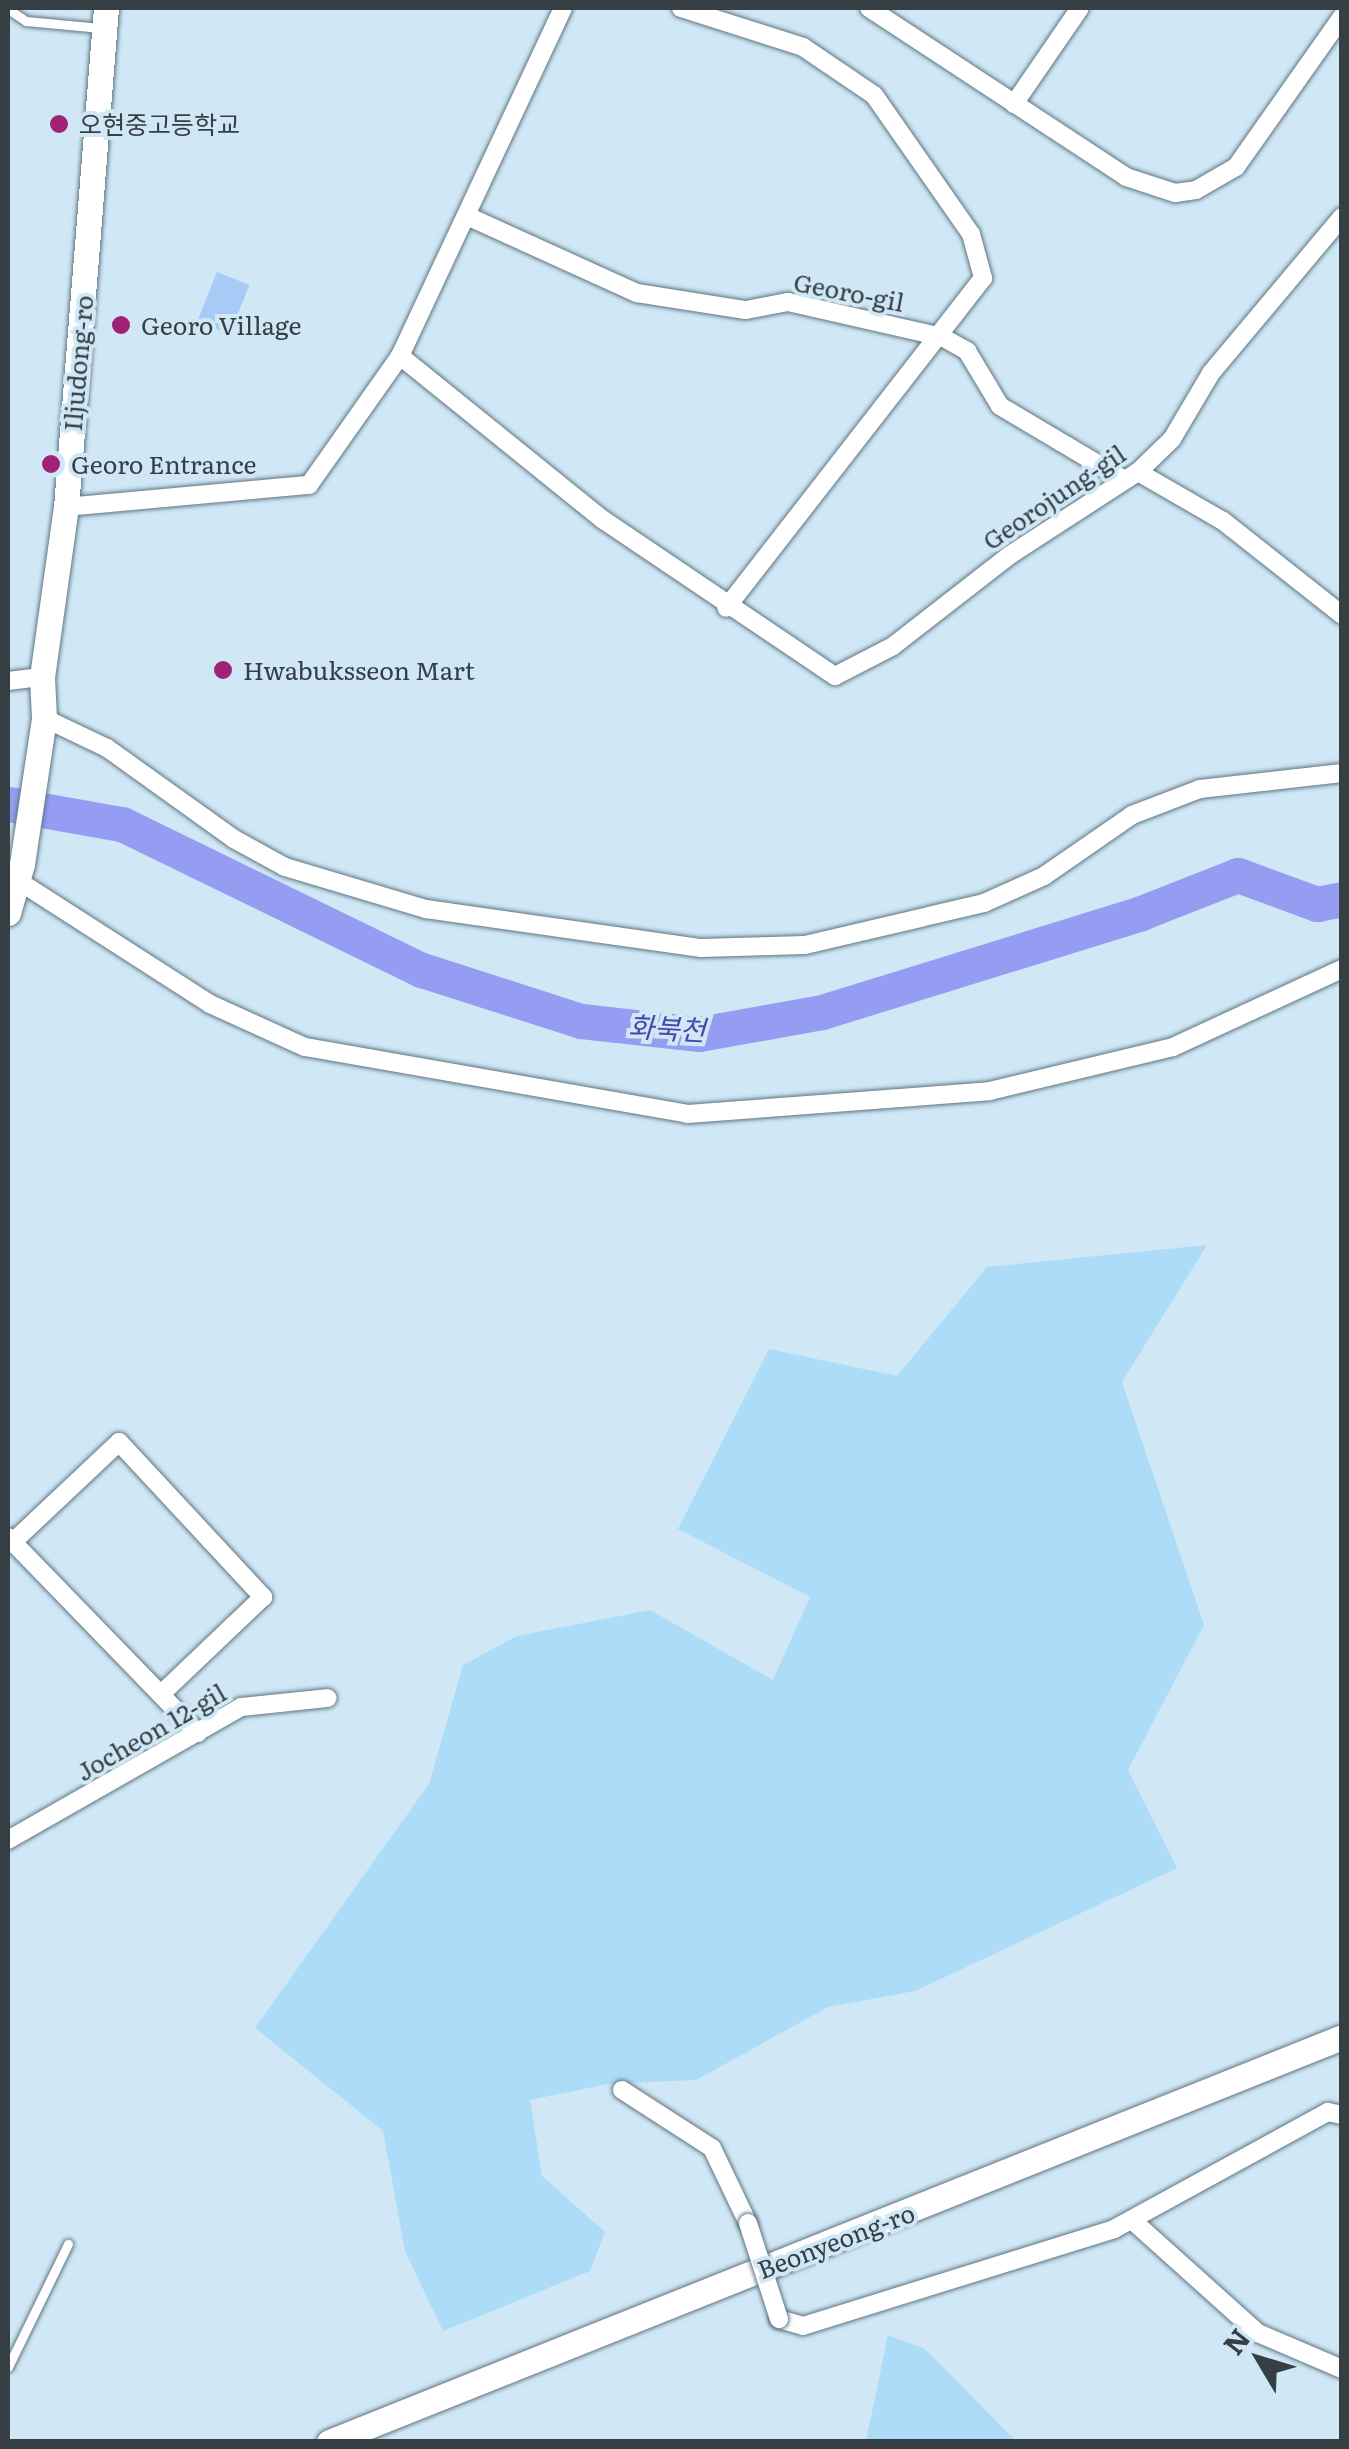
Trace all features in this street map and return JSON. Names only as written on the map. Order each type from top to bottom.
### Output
[{"type":"main road","name":"Iljudong-ro","points":[[20,872],[44,718],[42,678],[66,507],[106,18]]},
{"type":"main road","points":[[8,913],[20,872]]},
{"type":"main road","name":"Beonyeong-ro","points":[[329,2442],[1342,2037]]},
{"type":"street","points":[[66,507],[309,485],[400,356],[562,8]]},
{"type":"street","points":[[681,8],[803,47],[874,95],[971,234],[983,278],[942,337],[726,608]]},
{"type":"street","points":[[869,8],[1151,190],[1196,190],[1236,167],[1342,17]]},
{"type":"street","points":[[1014,104],[1080,8]]},
{"type":"street","name":"Georo-gil","points":[[468,216],[636,293],[746,310],[788,302],[942,337],[967,351],[1000,406],[1223,521],[1342,615]]},
{"type":"street","name":"Georojung-gil","points":[[400,356],[602,519],[726,608],[835,676],[893,646],[1131,476],[1172,439],[1211,374],[1342,217]]},
{"type":"street","points":[[8,681],[42,678]]},
{"type":"street","points":[[44,718],[107,748],[234,839],[285,866],[426,909],[701,948],[805,945],[984,903],[1044,876],[1132,815],[1200,789],[1342,774]]},
{"type":"street","points":[[20,872],[210,1004],[305,1047],[687,1114],[990,1092],[1173,1046],[1342,969]]},
{"type":"street","points":[[161,1694],[263,1597],[120,1442],[11,1538],[198,1733]]},
{"type":"street","name":"Jocheon 12-gil","points":[[8,1840],[241,1707],[328,1698]]},
{"type":"street","points":[[622,2090],[712,2148],[748,2223],[779,2319],[803,2326],[1133,2221],[1328,2112],[1342,2115]]},
{"type":"street","points":[[1133,2221],[1258,2333],[1342,2369]]},
{"type":"lane","points":[[8,8],[26,21],[106,18]]},
{"type":"lane","points":[[8,2368],[68,2244]]},
{"type":"shaded area","points":[[1207,1245],[1122,1382],[1204,1625],[1128,1770],[1177,1868],[915,1991],[828,2007],[696,2080],[608,2084],[530,2100],[542,2176],[605,2232],[590,2271],[443,2331],[405,2251],[383,2131],[255,2028],[429,1784],[463,1665],[517,1636],[650,1610],[773,1680],[810,1597],[678,1529],[769,1349],[897,1376],[987,1267]]},
{"type":"shaded area","points":[[888,2335],[925,2349],[1016,2441],[866,2441]]},
{"type":"building","points":[[217,272],[249,285],[230,334],[197,321]]},
{"type":"waterway","name":"화북천","points":[[8,804],[122,824],[422,970],[581,1021],[699,1034],[822,1012],[1141,913],[1238,875],[1317,904],[1342,899]]},
{"type":"place","name":"오현중고등학교","points":[[59,124]]},
{"type":"place","name":"Georo Village","points":[[121,325]]},
{"type":"place","name":"Georo Entrance","points":[[51,464]]},
{"type":"place","name":"Hwabuksseon Mart","points":[[223,670]]}]
